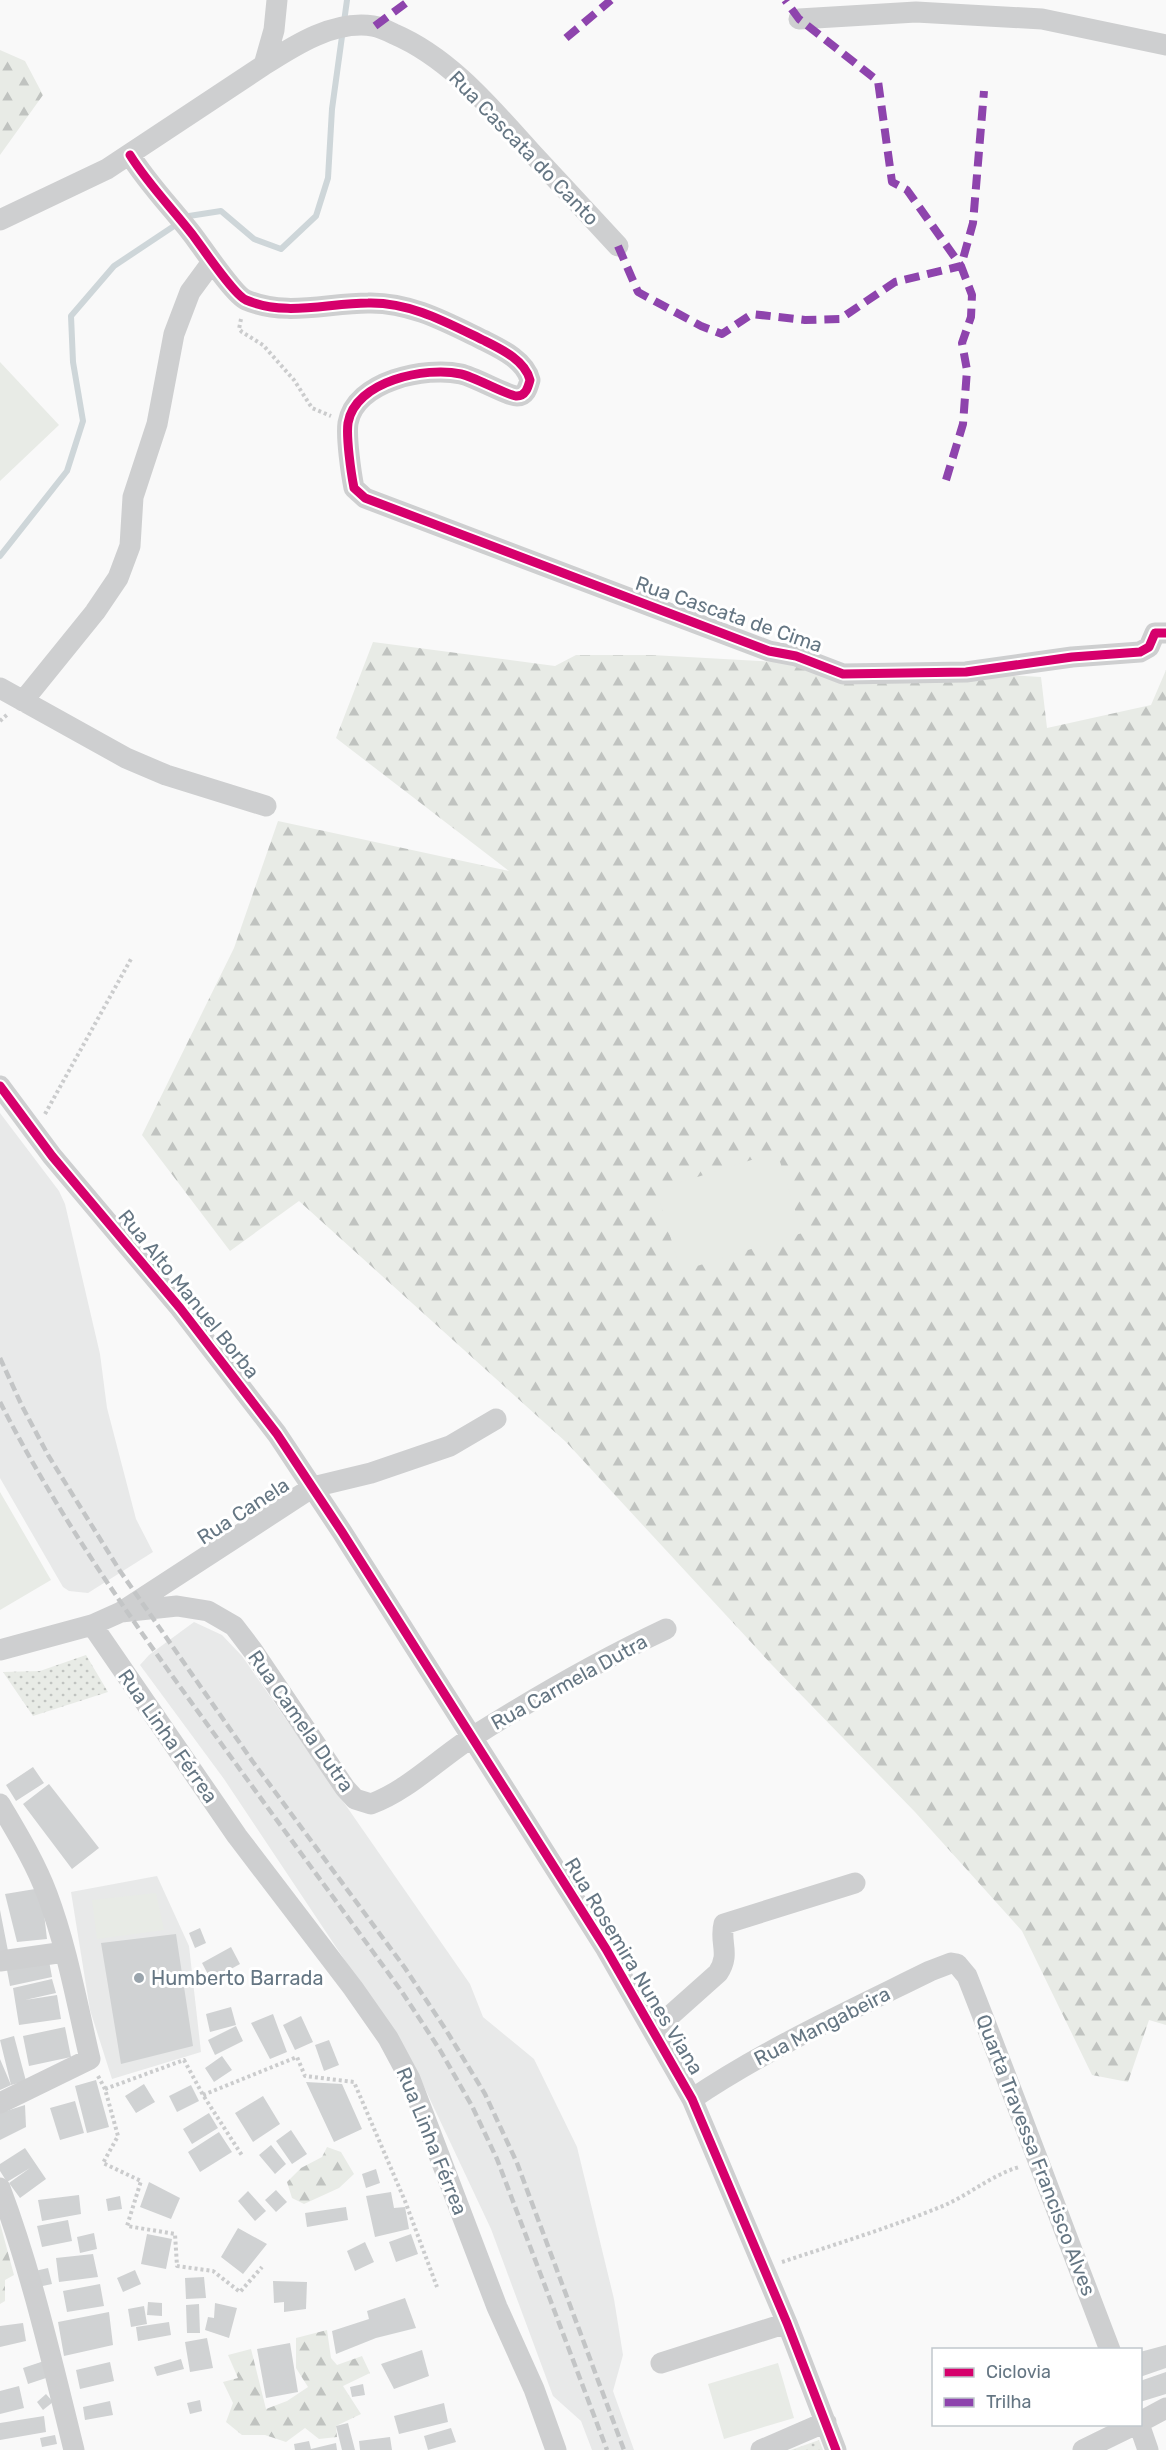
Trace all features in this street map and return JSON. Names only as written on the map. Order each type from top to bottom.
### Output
[{"type":"street","points":[[264,65],[274,30],[278,0]]},
{"type":"street","points":[[799,19],[916,12],[1042,19],[1166,45]]},
{"type":"street","name":"Rua Cascata do Canto","points":[[0,220],[107,169],[296,44],[332,30],[356,25],[375,26],[432,54],[490,107],[618,246]]},
{"type":"street","points":[[130,155],[144,178],[243,300],[280,308],[305,309],[369,303],[407,307],[489,343],[526,368],[530,380],[526,392],[519,396],[461,374],[444,372],[409,375],[388,382],[366,394],[354,407],[348,424]]},
{"type":"street","points":[[22,701],[95,612],[118,578],[130,546],[136,485],[157,424],[174,334],[190,292],[212,262]]},
{"type":"street","name":"Rua Cascata de Cima","points":[[348,424],[354,488],[365,498],[769,651],[796,656],[843,674],[966,672],[1072,657],[1122,655],[1140,652],[1149,647],[1155,633],[1166,633]]},
{"type":"street","points":[[0,688],[126,758],[166,775],[266,806]]},
{"type":"street","name":"Rua Alto Manuel Borba","points":[[0,1086],[35,1133],[234,1377],[277,1434],[342,1532]]},
{"type":"street","name":"Rua Canela","points":[[121,1612],[313,1487],[371,1473],[450,1446],[496,1419]]},
{"type":"street","name":"Rua Rosemira Nunes Viana","points":[[342,1532],[606,1949],[692,2099],[787,2323],[837,2450]]},
{"type":"street","name":"Rua Camela Dutra","points":[[121,1612],[177,1606],[208,1611],[234,1626],[254,1651],[345,1788],[355,1799],[363,1803],[371,1804],[391,1795],[473,1737]]},
{"type":"street","points":[[0,1650],[92,1625],[121,1612]]},
{"type":"street","name":"Rua Linha Férrea","points":[[92,1625],[237,1836],[353,1988],[388,2038],[410,2079],[497,2307],[534,2389],[556,2450]]},
{"type":"street","name":"Rua Carmela Dutra","points":[[473,1737],[622,1650],[666,1629]]},
{"type":"street","points":[[0,1804],[28,1851],[47,1894],[65,1952],[90,2059],[0,2103]]},
{"type":"street","points":[[654,2030],[718,1973],[726,1956],[722,1931],[724,1924],[855,1883]]},
{"type":"street","points":[[1,1962],[65,1952]]},
{"type":"street","name":"Rua Mangabeira","points":[[692,2099],[742,2067],[793,2039],[930,1971],[957,1964]]},
{"type":"street","name":"Quarta Travessa Francisco Alves","points":[[957,1964],[967,1976],[1110,2348]]},
{"type":"street","points":[[0,2187],[35,2297],[74,2450]]},
{"type":"street","points":[[661,2363],[787,2323]]},
{"type":"street","points":[[1142,2422],[1166,2408]]},
{"type":"street","points":[[761,2450],[826,2422]]},
{"type":"street","points":[[1083,2450],[1134,2426]]},
{"type":"street","points":[[1139,2426],[1148,2450]]},
{"type":"path","points":[[243,300],[239,329],[263,345],[294,380],[312,408],[348,424]]},
{"type":"path","points":[[35,1133],[131,959]]},
{"type":"path","points":[[203,2095],[297,2057],[305,2076],[354,2082],[405,2201],[437,2287]]},
{"type":"path","points":[[90,2059],[105,2089],[118,2136],[103,2163],[141,2181],[127,2226],[175,2235],[177,2266],[213,2271],[240,2292],[262,2267]]},
{"type":"path","points":[[105,2089],[184,2060],[203,2095],[243,2157]]},
{"type":"path","points":[[764,2268],[871,2233],[947,2204],[1007,2170],[1039,2161]]},
{"type":"shaded area","points":[[0,1113],[59,1191],[65,1204],[100,1354],[107,1408],[136,1519],[153,1552],[88,1593],[69,1591],[63,1587],[0,1478]]},
{"type":"shaded area","points":[[194,1622],[222,1635],[242,1656],[470,1984],[483,2017],[534,2059],[577,2147],[614,2299],[623,2355],[613,2391],[634,2450],[592,2450],[581,2421],[553,2396],[491,2229],[412,2061],[224,1779],[140,1665],[149,1655]]},
{"type":"shaded area","name":"Humberto Barrada","points":[[157,1876],[189,1946],[201,2052],[112,2079],[90,2010],[71,1892]]},
{"type":"green space","points":[[0,50],[25,61],[43,95],[0,155]]},
{"type":"green space","points":[[0,362],[59,425],[0,481]]},
{"type":"green space","points":[[373,642],[555,666],[576,655],[652,655],[1041,677],[1047,728],[1151,705],[1166,670],[1166,2025],[1149,2020],[1128,2082],[1092,2075],[1022,1931],[915,1812],[772,1665],[566,1442],[299,1201],[230,1251],[142,1135],[234,948],[278,821],[509,871],[336,738]]},
{"type":"green space","points":[[777,1152],[802,1233],[681,1271],[656,1190]]},
{"type":"green space","points":[[0,1492],[51,1580],[0,1610]]},
{"type":"green space","points":[[86,1655],[108,1692],[33,1716],[3,1672],[40,1671]]},
{"type":"green space","points":[[156,1893],[164,1930],[97,1939],[92,1900]]},
{"type":"green space","points":[[327,2147],[341,2152],[354,2174],[339,2188],[304,2204],[292,2198],[287,2182],[301,2168],[322,2157]]},
{"type":"green space","points":[[0,2223],[14,2275],[5,2280],[5,2301],[0,2304]]},
{"type":"green space","points":[[327,2330],[331,2358],[337,2365],[362,2356],[370,2373],[343,2386],[361,2414],[336,2426],[337,2437],[319,2439],[305,2428],[286,2442],[265,2435],[242,2435],[226,2422],[233,2403],[223,2382],[238,2378],[228,2355],[251,2349],[266,2409],[287,2401],[308,2387],[296,2368],[296,2338]]},
{"type":"green space","points":[[778,2363],[794,2418],[724,2439],[708,2384]]},
{"type":"green space","points":[[819,2440],[823,2450],[791,2450]]},
{"type":"building","points":[[33,1767],[44,1783],[16,1801],[6,1785]]},
{"type":"building","points":[[49,1784],[99,1848],[72,1869],[23,1804]]},
{"type":"building","points":[[41,1888],[47,1939],[17,1942],[5,1894]]},
{"type":"building","points":[[0,1910],[8,1951],[0,1953]]},
{"type":"building","points":[[200,1928],[206,1943],[195,1948],[189,1933]]},
{"type":"building","points":[[176,1934],[193,2046],[121,2064],[101,1943]]},
{"type":"building","points":[[231,1947],[240,1964],[211,1980],[202,1963]]},
{"type":"building","points":[[49,1961],[52,1977],[10,1986],[7,1970]]},
{"type":"building","points":[[52,1979],[56,1993],[25,2000],[57,1995],[61,2019],[19,2025],[13,1988]]},
{"type":"building","points":[[231,2007],[236,2025],[210,2032],[206,2014]]},
{"type":"building","points":[[273,2014],[287,2052],[270,2059],[251,2023]]},
{"type":"building","points":[[301,2016],[313,2042],[295,2050],[283,2025]]},
{"type":"building","points":[[236,2026],[243,2041],[215,2055],[208,2040]]},
{"type":"building","points":[[65,2027],[71,2057],[29,2066],[23,2036]]},
{"type":"building","points":[[14,2036],[26,2081],[11,2085],[0,2040]]},
{"type":"building","points":[[329,2040],[339,2065],[324,2071],[315,2045]]},
{"type":"building","points":[[222,2056],[232,2070],[214,2082],[205,2068]]},
{"type":"building","points":[[0,2059],[11,2085],[0,2090]]},
{"type":"building","points":[[96,2080],[109,2127],[87,2133],[75,2086]]},
{"type":"building","points":[[306,2082],[342,2084],[362,2129],[334,2142]]},
{"type":"building","points":[[144,2084],[155,2102],[136,2113],[125,2096]]},
{"type":"building","points":[[191,2085],[199,2101],[177,2112],[169,2096]]},
{"type":"building","points":[[263,2096],[280,2124],[253,2142],[235,2113]]},
{"type":"building","points":[[75,2101],[84,2133],[60,2140],[50,2108]]},
{"type":"building","points":[[25,2105],[26,2127],[0,2140],[0,2113]]},
{"type":"building","points":[[209,2113],[218,2128],[192,2144],[183,2129]]},
{"type":"building","points":[[291,2130],[307,2154],[292,2164],[276,2141]]},
{"type":"building","points":[[219,2132],[232,2152],[200,2172],[188,2152]]},
{"type":"building","points":[[271,2145],[286,2164],[275,2174],[259,2155]]},
{"type":"building","points":[[25,2148],[46,2179],[20,2198],[9,2183],[30,2168],[7,2182],[0,2171],[0,2164]]},
{"type":"building","points":[[376,2169],[380,2183],[366,2188],[362,2174]]},
{"type":"building","points":[[149,2182],[180,2198],[171,2219],[140,2207]]},
{"type":"building","points":[[276,2190],[287,2202],[276,2212],[265,2200]]},
{"type":"building","points":[[248,2191],[266,2211],[255,2221],[238,2201]]},
{"type":"building","points":[[391,2192],[394,2208],[405,2207],[409,2229],[375,2237],[366,2196]]},
{"type":"building","points":[[79,2195],[81,2214],[42,2221],[38,2200]]},
{"type":"building","points":[[120,2196],[122,2209],[108,2211],[106,2199]]},
{"type":"building","points":[[346,2207],[348,2220],[307,2227],[305,2213]]},
{"type":"building","points":[[68,2220],[72,2241],[42,2247],[37,2226]]},
{"type":"building","points":[[238,2228],[267,2244],[243,2274],[221,2257]]},
{"type":"building","points":[[94,2233],[97,2249],[80,2253],[77,2237]]},
{"type":"building","points":[[147,2234],[172,2239],[166,2269],[141,2264]]},
{"type":"building","points":[[411,2234],[418,2254],[396,2262],[389,2242]]},
{"type":"building","points":[[365,2242],[374,2262],[355,2271],[347,2251]]},
{"type":"building","points":[[93,2254],[98,2277],[59,2282],[56,2258]]},
{"type":"building","points":[[48,2268],[52,2284],[38,2287],[35,2271]]},
{"type":"building","points":[[135,2270],[141,2284],[123,2292],[117,2278]]},
{"type":"building","points":[[204,2277],[206,2298],[186,2299],[185,2278]]},
{"type":"building","points":[[273,2281],[307,2282],[306,2309],[284,2312],[284,2302],[274,2303]]},
{"type":"building","points":[[100,2284],[104,2306],[67,2312],[63,2291]]},
{"type":"building","points":[[405,2298],[416,2328],[376,2338],[336,2354],[332,2331],[369,2319],[367,2311]]},
{"type":"building","points":[[148,2302],[162,2303],[162,2316],[147,2315]]},
{"type":"building","points":[[215,2303],[237,2308],[229,2338],[205,2330],[208,2317],[214,2318]]},
{"type":"building","points":[[199,2304],[200,2333],[187,2333],[186,2305]]},
{"type":"building","points":[[144,2306],[147,2324],[131,2327],[128,2309]]},
{"type":"building","points":[[109,2312],[113,2345],[64,2356],[58,2322]]},
{"type":"building","points":[[169,2322],[171,2335],[138,2341],[136,2327]]},
{"type":"building","points":[[23,2323],[26,2341],[0,2347],[0,2326]]},
{"type":"building","points":[[207,2338],[213,2368],[190,2372],[185,2342]]},
{"type":"building","points":[[290,2343],[298,2392],[266,2398],[257,2349]]},
{"type":"building","points":[[1166,2345],[1166,2368],[1142,2376],[1142,2351]]},
{"type":"building","points":[[422,2350],[429,2376],[394,2389],[381,2364]]},
{"type":"building","points":[[181,2359],[184,2369],[157,2376],[154,2367]]},
{"type":"building","points":[[44,2361],[49,2377],[28,2384],[23,2368]]},
{"type":"building","points":[[110,2362],[114,2381],[80,2389],[76,2370]]},
{"type":"building","points":[[1166,2372],[1166,2394],[1142,2401],[1142,2380]]},
{"type":"building","points":[[363,2384],[365,2395],[352,2397],[350,2387]]},
{"type":"building","points":[[19,2386],[24,2408],[0,2414],[0,2391]]},
{"type":"building","points":[[46,2394],[53,2402],[43,2410],[37,2402]]},
{"type":"building","points":[[200,2400],[202,2411],[190,2414],[187,2403]]},
{"type":"building","points":[[110,2401],[113,2415],[85,2420],[83,2407]]},
{"type":"building","points":[[444,2403],[448,2422],[399,2434],[394,2416]]},
{"type":"building","points":[[44,2416],[46,2432],[0,2440],[0,2423]]},
{"type":"building","points":[[348,2423],[355,2450],[342,2450],[336,2426]]},
{"type":"building","points":[[451,2428],[456,2442],[428,2450],[424,2436]]},
{"type":"building","points":[[55,2435],[57,2444],[42,2447],[40,2438]]},
{"type":"building","points":[[390,2437],[392,2450],[360,2450],[359,2441]]},
{"type":"building","points":[[309,2441],[311,2449],[336,2443],[337,2450],[295,2450],[294,2444]]},
{"type":"waterway","points":[[0,556],[67,471],[83,421],[73,362],[71,316],[114,266],[189,216],[221,211],[254,239],[281,249],[316,216],[328,178],[332,109],[347,0]]},
{"type":"railway","points":[[0,1358],[48,1455],[120,1571],[253,1762],[405,1968],[485,2094],[517,2163],[624,2450]]},
{"type":"railway","points":[[0,1402],[48,1489],[101,1573],[186,1695],[402,1992],[440,2050],[472,2106],[497,2159],[607,2450]]},
{"type":"marked path","points":[[375,26],[410,0]]},
{"type":"marked path","points":[[566,38],[611,0]]},
{"type":"marked path","points":[[618,246],[638,292],[701,326],[722,334],[752,314],[805,320],[840,319],[895,282],[961,266],[907,190],[892,182],[878,81],[799,19],[785,0]]},
{"type":"marked path","points":[[946,480],[963,424],[967,370],[962,343],[971,317],[972,295],[961,266],[973,223],[984,91]]},
{"type":"cycle path","points":[[130,155],[226,280],[246,300],[276,308],[368,303],[398,306],[427,314],[469,333],[504,351],[523,367],[530,380],[526,391],[520,396],[506,393],[461,374],[430,372],[394,380],[364,397],[353,409],[348,429],[354,488],[365,498],[769,651],[796,656],[843,674],[966,672],[1072,657],[1140,652],[1149,647],[1155,633],[1166,633]]},
{"type":"cycle path","points":[[0,1086],[52,1156],[180,1308],[277,1434],[342,1532],[606,1949],[692,2099],[787,2323],[836,2450]]},
{"type":"place","name":"Humberto Barrada","points":[[139,1978]]}]
